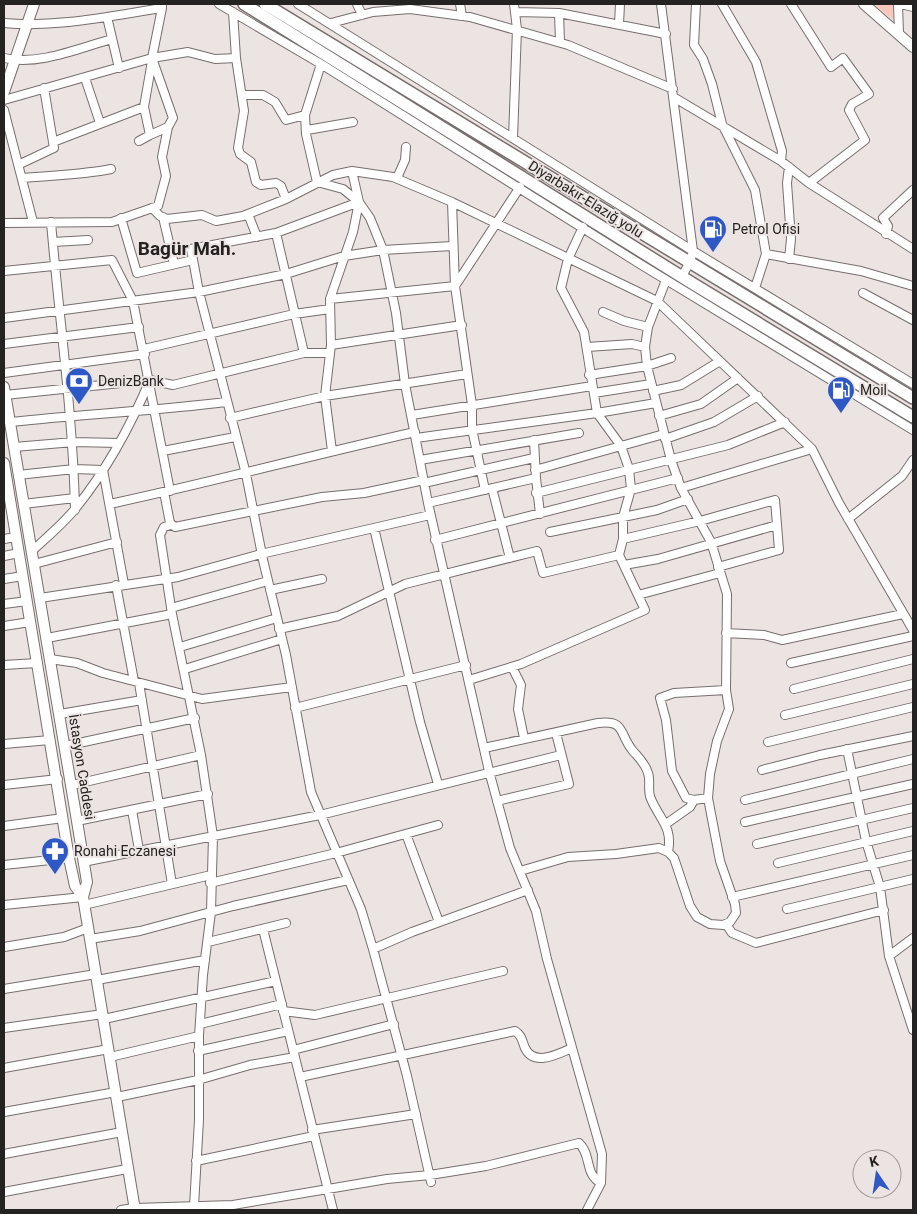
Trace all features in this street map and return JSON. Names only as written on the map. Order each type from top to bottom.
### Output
[{"type":"highway","name":"Diyarbakır-Elazığ yolu","points":[[244,4],[682,276],[886,407],[913,417]]},
{"type":"highway","name":"Diyarbakır-Elazığ yolu","points":[[265,4],[691,257],[913,398]]},
{"type":"main road","points":[[4,87],[34,4]]},
{"type":"main road","points":[[864,4],[913,47]]},
{"type":"main road","name":"İstasyon Caddesi","points":[[4,391],[72,785],[87,882],[84,901],[134,1209]]},
{"type":"main road","points":[[4,463],[8,519],[16,537],[19,553],[75,886],[84,901]]},
{"type":"street","points":[[219,4],[321,64],[666,280],[820,366]]},
{"type":"street","points":[[298,4],[512,138],[691,257],[755,288],[913,384]]},
{"type":"street","points":[[357,4],[362,15]]},
{"type":"street","points":[[460,4],[462,16]]},
{"type":"street","points":[[619,24],[620,4]]},
{"type":"street","points":[[661,4],[675,98],[691,257],[682,276]]},
{"type":"street","points":[[696,4],[694,45],[703,59],[712,84],[722,124],[755,190],[766,254],[755,288]]},
{"type":"street","points":[[722,4],[756,62],[782,151],[781,161]]},
{"type":"street","points":[[791,4],[830,67],[844,58],[869,94],[852,104],[849,110],[865,140],[809,183]]},
{"type":"street","points":[[899,34],[900,4],[913,7]]},
{"type":"street","points":[[4,23],[27,26],[107,17],[162,6],[144,107],[150,135]]},
{"type":"street","points":[[331,24],[362,15],[410,7],[462,16],[517,29],[560,42],[673,89]]},
{"type":"street","points":[[512,138],[517,29],[514,8],[559,13],[666,34]]},
{"type":"street","points":[[233,12],[236,58],[244,111],[238,148],[240,154],[251,162],[256,182],[261,186],[276,183],[280,186],[286,199]]},
{"type":"street","points":[[559,13],[560,42]]},
{"type":"street","points":[[107,17],[119,68]]},
{"type":"street","points":[[4,58],[14,60],[48,57],[112,39]]},
{"type":"street","points":[[4,100],[152,58],[188,52],[215,59],[236,58]]},
{"type":"street","points":[[4,223],[112,222],[158,206],[166,176],[162,157],[168,127],[173,118],[152,58]]},
{"type":"street","points":[[317,182],[306,116],[321,64]]},
{"type":"street","points":[[85,78],[100,124]]},
{"type":"street","points":[[20,164],[52,150],[53,142],[44,88]]},
{"type":"street","points":[[243,95],[263,95],[275,102],[286,120],[306,116]]},
{"type":"street","points":[[675,98],[722,124],[781,161],[809,183],[886,234],[913,249]]},
{"type":"street","points":[[53,142],[144,107]]},
{"type":"street","points":[[4,110],[20,164],[33,222]]},
{"type":"street","points":[[307,130],[353,122]]},
{"type":"street","points":[[138,141],[168,127]]},
{"type":"street","points":[[398,178],[405,160],[406,147]]},
{"type":"street","points":[[789,167],[786,183],[791,239],[789,259]]},
{"type":"street","points":[[23,178],[72,173],[83,175],[111,170]]},
{"type":"street","points":[[152,208],[164,217],[202,215],[216,221],[248,214],[286,199],[333,175],[352,171],[398,178],[657,301],[812,449],[848,520],[913,630]]},
{"type":"street","points":[[332,451],[325,396],[330,349],[330,299],[353,232],[359,202],[352,171]]},
{"type":"street","points":[[317,182],[343,189],[359,202],[370,218],[383,250],[392,291],[405,384],[430,515],[466,665],[489,772],[520,871],[536,911],[602,1154],[601,1183],[586,1210]]},
{"type":"street","points":[[455,286],[520,187]]},
{"type":"street","points":[[886,234],[888,226],[883,218],[913,190]]},
{"type":"street","points":[[359,202],[276,233],[191,249],[199,292],[246,474],[292,687],[311,792],[361,909],[388,998],[430,1179]]},
{"type":"street","points":[[452,202],[452,246],[455,286],[472,405],[472,430],[480,469],[502,523],[510,558]]},
{"type":"street","points":[[248,214],[257,237]]},
{"type":"street","points":[[164,217],[174,264]]},
{"type":"street","points":[[121,218],[137,272],[193,260]]},
{"type":"street","points":[[51,222],[72,415],[75,510]]},
{"type":"street","points":[[468,680],[512,667],[645,610],[619,555],[623,539],[623,517],[631,489],[629,469],[620,446],[597,414],[589,375],[584,332],[562,288],[568,259],[584,227]]},
{"type":"street","points":[[276,233],[304,353]]},
{"type":"street","points":[[53,242],[88,240]]},
{"type":"street","points":[[4,318],[60,309],[199,292],[286,274],[344,256],[383,250],[452,246]]},
{"type":"street","points":[[766,254],[861,271],[913,286]]},
{"type":"street","points":[[4,271],[112,260],[133,301],[145,351],[163,451],[171,525]]},
{"type":"street","points":[[520,871],[568,857],[616,854],[654,848],[668,852],[674,858],[694,914],[710,924],[726,924],[736,913],[720,860],[708,798],[710,774],[717,741],[729,709],[726,690],[727,594],[711,542],[681,488],[671,460],[647,366],[645,347],[648,327],[666,280]]},
{"type":"street","points":[[330,299],[392,291],[455,286]]},
{"type":"street","points":[[863,293],[913,320]]},
{"type":"street","points":[[4,372],[145,351],[294,314],[330,309]]},
{"type":"street","points":[[603,312],[624,321],[648,327]]},
{"type":"street","points":[[4,391],[69,388],[150,380],[173,385],[304,353],[399,334],[462,325]]},
{"type":"street","points":[[4,344],[139,327]]},
{"type":"street","points":[[587,347],[632,344],[645,347]]},
{"type":"street","points":[[589,375],[647,366],[671,358]]},
{"type":"street","points":[[412,415],[593,389],[681,385],[720,361]]},
{"type":"street","points":[[230,418],[325,396],[467,374]]},
{"type":"street","points":[[659,416],[700,404],[738,378]]},
{"type":"street","points":[[32,552],[75,510],[103,470],[137,411],[150,380]]},
{"type":"street","points":[[535,470],[714,422],[758,396]]},
{"type":"street","points":[[10,422],[72,415],[156,411],[226,402]]},
{"type":"street","points":[[110,504],[246,474],[332,451],[416,435],[597,414],[656,403]]},
{"type":"street","points":[[886,407],[913,430]]},
{"type":"street","points":[[536,493],[728,444],[785,422]]},
{"type":"street","points":[[420,460],[579,434]]},
{"type":"street","points":[[163,451],[235,437]]},
{"type":"street","points":[[534,440],[536,493],[540,514]]},
{"type":"street","points":[[14,447],[74,442],[118,443]]},
{"type":"street","points":[[681,488],[812,449]]},
{"type":"street","points":[[194,1206],[198,1051],[201,998],[211,912],[213,836],[195,718],[172,611],[160,534],[164,527],[171,525],[176,527],[322,497],[364,493],[534,458]]},
{"type":"street","points":[[848,520],[902,476],[912,465]]},
{"type":"street","points":[[18,475],[74,469],[103,470]]},
{"type":"street","points":[[103,470],[117,542],[124,624],[142,700],[172,884]]},
{"type":"street","points":[[428,503],[536,478]]},
{"type":"street","points":[[436,540],[678,478]]},
{"type":"street","points":[[24,504],[75,498]]},
{"type":"street","points":[[550,532],[657,510],[688,499]]},
{"type":"street","points":[[623,539],[700,522],[775,500],[779,550],[638,595]]},
{"type":"street","points":[[40,598],[167,579],[262,554],[430,515]]},
{"type":"street","points":[[624,565],[658,559],[711,542],[777,525]]},
{"type":"street","points":[[374,528],[420,722],[438,784]]},
{"type":"street","points":[[4,539],[16,537]]},
{"type":"street","points":[[34,564],[117,542]]},
{"type":"street","points":[[279,629],[338,616],[389,591],[445,574],[537,551],[543,573],[619,555]]},
{"type":"street","points":[[4,556],[19,553]]},
{"type":"street","points":[[4,579],[23,576]]},
{"type":"street","points":[[270,590],[322,579]]},
{"type":"street","points":[[47,638],[124,624],[268,581]]},
{"type":"street","points":[[4,604],[27,601]]},
{"type":"street","points":[[726,633],[764,635],[782,640],[904,614]]},
{"type":"street","points":[[180,647],[277,618]]},
{"type":"street","points":[[4,626],[30,622]]},
{"type":"street","points":[[791,664],[913,636]]},
{"type":"street","points":[[185,669],[282,639]]},
{"type":"street","points":[[50,659],[77,663],[137,682],[202,699],[292,687]]},
{"type":"street","points":[[794,688],[913,659]]},
{"type":"street","points":[[4,665],[37,663]]},
{"type":"street","points":[[295,708],[466,665]]},
{"type":"street","points":[[512,667],[521,686],[518,709],[524,738]]},
{"type":"street","points":[[785,715],[913,684]]},
{"type":"street","points":[[708,798],[694,800],[686,798],[672,771],[666,720],[660,698],[674,693],[726,690]]},
{"type":"street","points":[[60,714],[142,700]]},
{"type":"street","points":[[768,742],[913,707]]},
{"type":"street","points":[[65,746],[195,718]]},
{"type":"street","points":[[484,748],[524,738],[610,722],[618,725],[631,749],[642,760],[648,774],[650,797],[666,824],[670,842],[668,852]]},
{"type":"street","points":[[497,801],[569,784],[556,733]]},
{"type":"street","points":[[762,770],[847,749],[913,736]]},
{"type":"street","points":[[4,744],[50,740]]},
{"type":"street","points":[[847,749],[866,841],[880,887],[889,956],[913,1030]]},
{"type":"street","points":[[83,862],[320,815],[438,784],[561,755]]},
{"type":"street","points":[[72,785],[201,756]]},
{"type":"street","points":[[745,800],[913,759]]},
{"type":"street","points":[[4,785],[58,779]]},
{"type":"street","points":[[746,822],[913,784]]},
{"type":"street","points":[[77,821],[208,794]]},
{"type":"street","points":[[666,824],[690,807],[694,800]]},
{"type":"street","points":[[757,844],[913,808]]},
{"type":"street","points":[[132,810],[139,850]]},
{"type":"street","points":[[4,826],[64,818]]},
{"type":"street","points":[[4,905],[84,901],[172,884],[211,879],[336,853],[438,825]]},
{"type":"street","points":[[778,863],[814,856],[913,830]]},
{"type":"street","points":[[406,834],[439,922]]},
{"type":"street","points":[[732,896],[913,855]]},
{"type":"street","points":[[4,865],[70,858]]},
{"type":"street","points":[[788,909],[913,879]]},
{"type":"street","points":[[4,948],[64,937],[140,931],[211,912],[348,880]]},
{"type":"street","points":[[373,949],[439,922],[528,890]]},
{"type":"street","points":[[726,924],[732,933],[756,943],[884,910]]},
{"type":"street","points":[[208,942],[286,923]]},
{"type":"street","points":[[263,929],[333,1210]]},
{"type":"street","points":[[889,956],[913,938]]},
{"type":"street","points":[[4,989],[205,960]]},
{"type":"street","points":[[200,1024],[282,1008],[312,1016],[503,971]]},
{"type":"street","points":[[4,1028],[103,1016],[201,998],[276,981]]},
{"type":"street","points":[[4,1112],[198,1080],[394,1024]]},
{"type":"street","points":[[198,1051],[288,1031]]},
{"type":"street","points":[[300,1077],[515,1031],[520,1035],[529,1053],[538,1058],[572,1048]]},
{"type":"street","points":[[4,1068],[109,1053],[199,1036]]},
{"type":"street","points":[[196,1161],[313,1133],[416,1114]]},
{"type":"street","points":[[4,1154],[122,1132]]},
{"type":"street","points":[[121,1210],[233,1205],[387,1179],[430,1179],[580,1143],[586,1149],[590,1174],[601,1183]]},
{"type":"street","points":[[4,1192],[127,1169]]},
{"type":"shaded area","points":[[874,4],[893,4],[893,20]]},
{"type":"place","name":"Petrol Ofisi","points":[[713,253]]},
{"type":"place","name":"DenizBank","points":[[79,405]]},
{"type":"place","name":"Moil","points":[[841,414]]},
{"type":"place","name":"Ronahi Eczanesi","points":[[55,875]]},
{"type":"district","name":"Bagür Mah.","points":[[187,248]]}]
